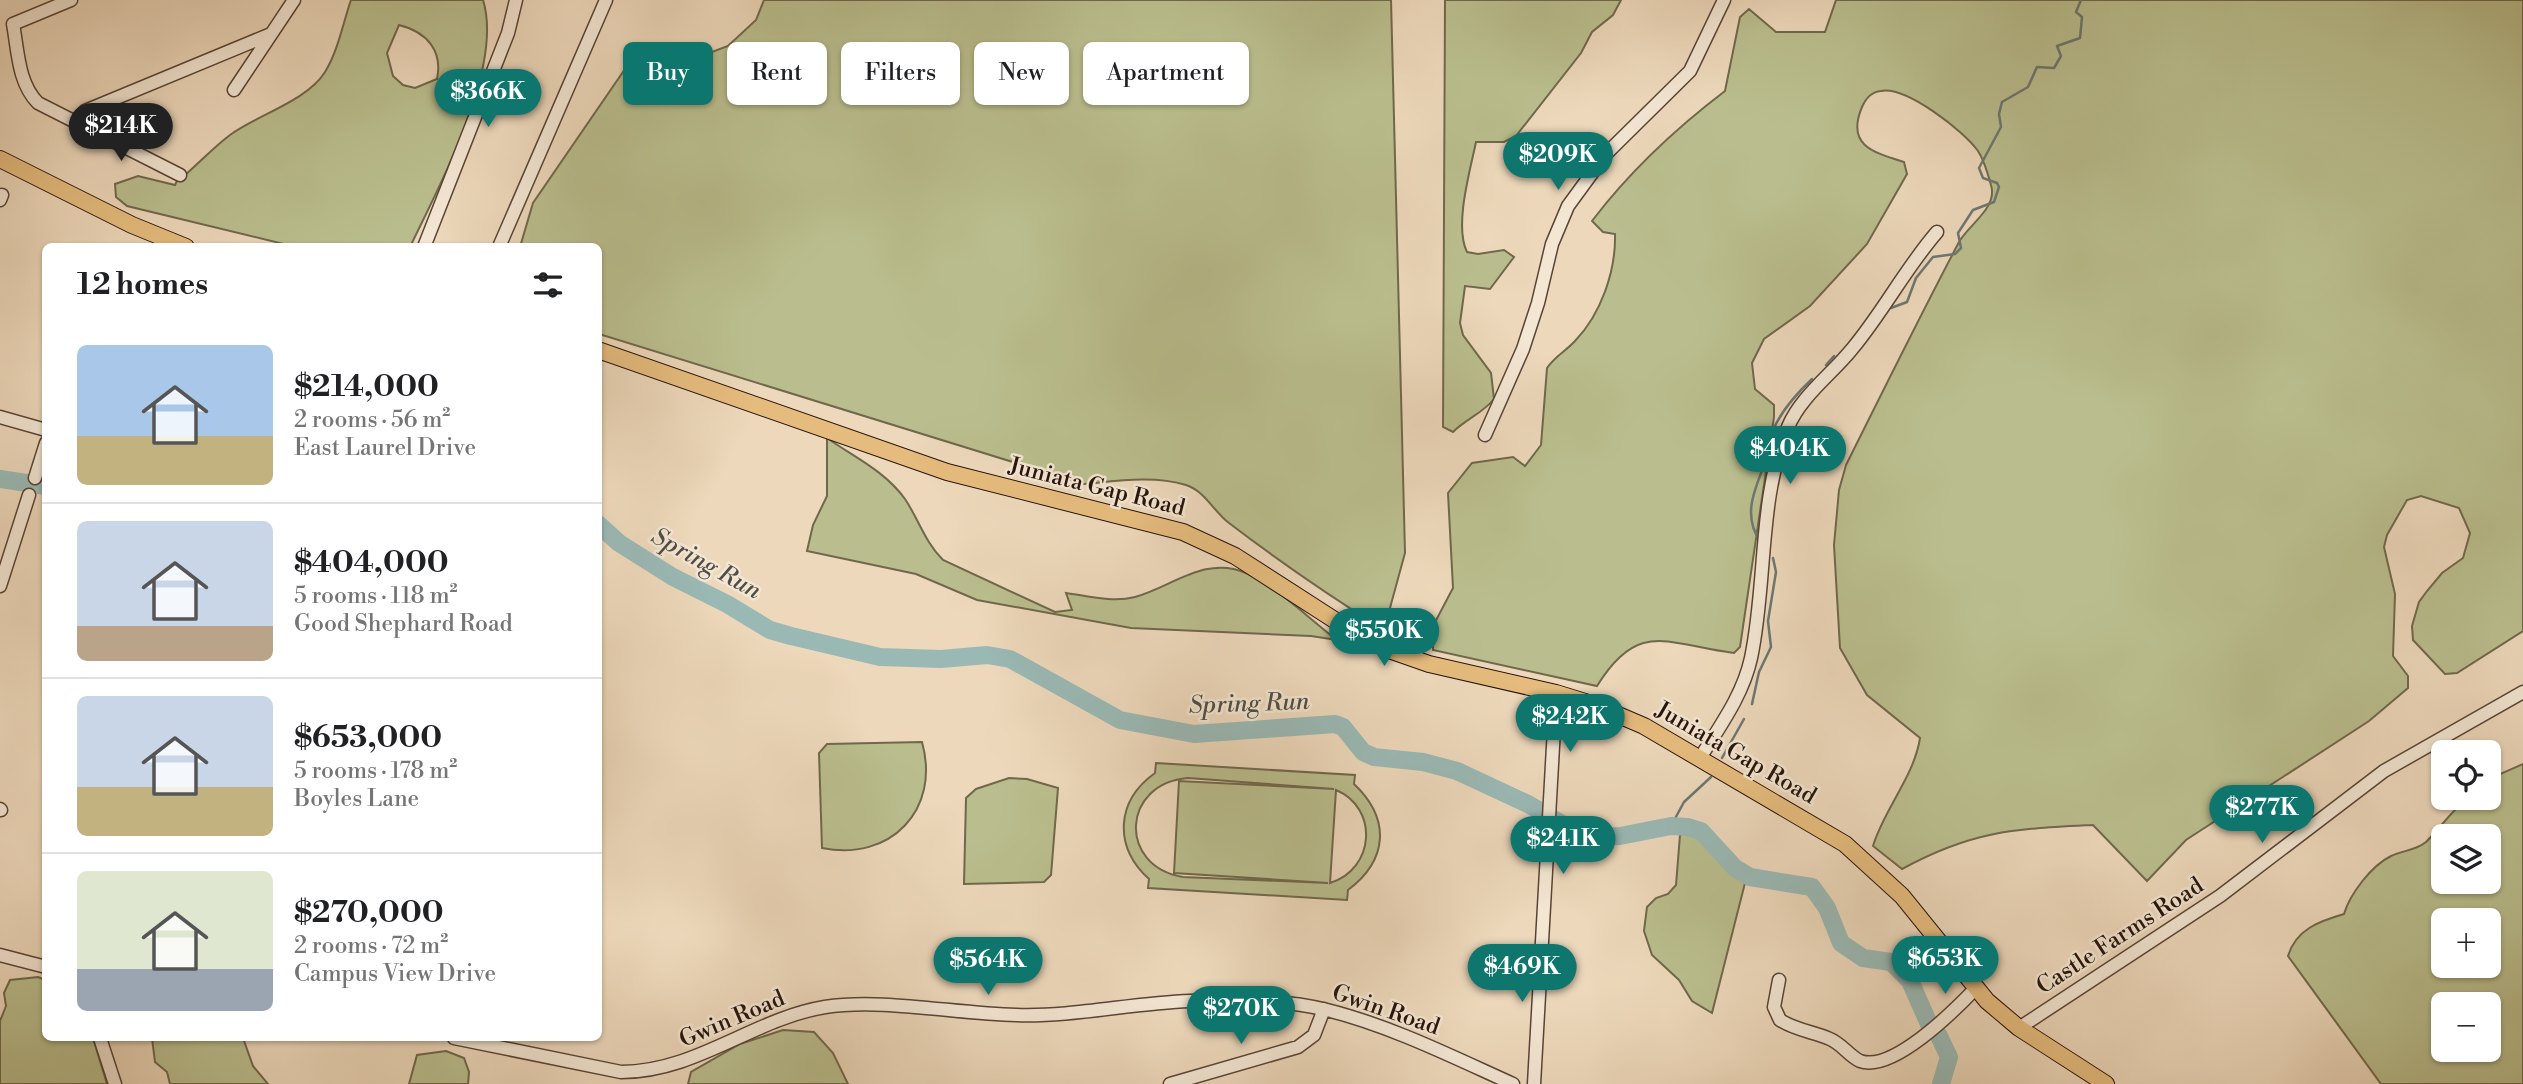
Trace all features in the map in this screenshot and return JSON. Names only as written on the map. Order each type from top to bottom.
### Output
[{"type":"main road","points":[[0,159],[132,225],[176,243]]},
{"type":"main road","name":"Juniata Gap Road","points":[[602,351],[947,471],[1184,532],[1235,556],[1346,627],[1389,650],[1429,664],[1556,693],[1621,715],[1824,829],[1863,858],[1902,896],[1975,989],[2019,1028],[2106,1084]]},
{"type":"street","points":[[0,20],[13,24],[71,0]]},
{"type":"street","points":[[234,90],[294,0]]},
{"type":"street","points":[[426,243],[508,33],[516,0]]},
{"type":"street","points":[[501,243],[606,0]]},
{"type":"street","points":[[1485,436],[1523,349],[1538,303],[1552,244],[1569,206],[1606,154],[1690,71],[1724,0]]},
{"type":"street","points":[[13,24],[28,93],[38,103],[180,175]]},
{"type":"street","points":[[76,121],[85,111],[271,34]]},
{"type":"street","points":[[1700,758],[1734,702],[1751,657],[1771,494],[1787,429],[1801,406],[1854,348],[1907,269],[1937,232]]},
{"type":"street","points":[[0,417],[42,429]]},
{"type":"street","points":[[35,478],[42,456]]},
{"type":"street","points":[[0,586],[29,495]]},
{"type":"street","name":"Castle Farms Road","points":[[2019,1028],[2228,890],[2384,771],[2523,692]]},
{"type":"street","points":[[1534,1084],[1556,693]]},
{"type":"street","points":[[0,955],[42,966]]},
{"type":"street","points":[[1779,980],[1773,1007],[1780,1020],[1840,1043],[1862,1062],[1889,1059],[1931,1028],[1975,989]]},
{"type":"street","name":"Gwin Road","points":[[469,1041],[621,1072],[665,1069],[696,1059],[781,1017],[830,1006],[857,1005],[1016,1015],[1072,1013],[1192,1001],[1271,1002],[1325,1009],[1445,1053],[1513,1084]]},
{"type":"street","points":[[1170,1084],[1298,1047],[1314,1035],[1325,1009]]},
{"type":"street","points":[[101,1041],[115,1084]]},
{"type":"green space","points":[[351,0],[483,0],[487,27],[485,58],[477,92],[451,160],[412,243],[280,243],[127,206],[116,197],[115,184],[138,176],[175,185],[180,175],[185,175],[230,135],[294,99],[317,82],[330,64]],"holes":[[[399,25],[418,32],[435,51],[438,69],[437,79],[415,88],[403,85],[393,76],[387,53]]]},
{"type":"green space","points":[[764,0],[1391,0],[1405,553],[1384,630],[1267,551],[1224,518],[1199,492],[1186,485],[1148,479],[1084,484],[602,335],[602,243],[521,243],[533,203],[623,72],[623,105],[713,105],[713,52],[727,46],[727,105],[827,105],[827,42],[732,42],[756,20]]},
{"type":"green space","points":[[1445,0],[1621,0],[1613,15],[1592,32],[1581,53],[1516,136],[1504,142],[1476,142],[1463,213],[1463,241],[1467,252],[1478,254],[1504,250],[1514,257],[1490,289],[1465,286],[1460,323],[1463,335],[1491,373],[1494,399],[1453,432],[1443,427]]},
{"type":"green space","points":[[1836,0],[2523,0],[2523,631],[2457,673],[2445,674],[2413,640],[2412,626],[2419,602],[2442,573],[2463,558],[2470,533],[2459,508],[2421,496],[2407,500],[2387,535],[2384,547],[2395,594],[2393,656],[2408,676],[2408,688],[2369,721],[2186,840],[2147,881],[2093,825],[2017,830],[1973,839],[1927,856],[1902,869],[1873,846],[1912,766],[1920,738],[1867,695],[1840,648],[1834,545],[1839,490],[1846,465],[1944,270],[1959,242],[1987,208],[1992,193],[1984,163],[1971,142],[1934,112],[1905,95],[1892,91],[1872,94],[1862,107],[1857,130],[1865,145],[1872,150],[1904,162],[1907,174],[1867,244],[1810,306],[1764,339],[1752,363],[1755,389],[1774,405],[1774,417],[1740,647],[1734,653],[1673,642],[1641,644],[1627,651],[1612,665],[1597,686],[1433,650],[1433,626],[1453,588],[1448,493],[1472,463],[1513,457],[1525,466],[1541,445],[1547,368],[1584,330],[1599,305],[1610,277],[1615,234],[1603,232],[1592,221],[1654,151],[1725,91],[1740,17],[1749,9],[1776,32],[1825,32]]},
{"type":"green space","points":[[827,438],[879,472],[897,489],[931,546],[943,560],[1055,612],[1072,610],[1066,593],[1127,599],[1203,570],[1231,568],[1270,587],[1337,640],[1311,636],[1131,628],[977,600],[916,574],[807,551],[813,525],[827,496]]},
{"type":"green space","points":[[922,742],[926,767],[924,789],[917,809],[905,826],[889,839],[869,847],[847,850],[822,848],[819,753],[827,744]]},
{"type":"green space","points":[[1156,763],[1355,775],[1354,784],[1366,797],[1379,825],[1377,853],[1371,866],[1348,890],[1347,900],[1148,888],[1149,879],[1129,852],[1124,824],[1126,810],[1133,797],[1142,784],[1155,773]],"holes":[[[1188,778],[1334,789],[1179,781],[1174,873],[1328,883],[1183,877],[1162,870],[1147,858],[1138,842],[1136,825],[1140,809],[1150,794],[1166,783]],[[1336,790],[1360,810],[1366,838],[1356,865],[1345,876],[1330,883]]]},
{"type":"green space","points":[[2523,764],[2523,1084],[2381,1084],[2288,956],[2303,933],[2318,923],[2344,914],[2362,881],[2376,866],[2395,854],[2418,847],[2431,836],[2431,894],[2501,894],[2501,824],[2442,824],[2454,810],[2501,810],[2501,774]]},
{"type":"green space","points":[[1009,778],[1027,779],[1058,788],[1051,875],[1044,882],[964,884],[966,798],[976,789]]},
{"type":"green space","points":[[1693,831],[1722,849],[1746,879],[1712,1013],[1692,1001],[1679,980],[1652,955],[1644,931],[1647,907],[1656,898],[1668,894],[1676,885],[1680,835]]},
{"type":"green space","points":[[42,979],[42,1041],[94,1041],[107,1084],[0,1084],[0,1021],[6,1006],[4,993],[10,980]]},
{"type":"green space","points":[[783,1030],[814,1032],[833,1053],[848,1084],[688,1084],[691,1072],[740,1044]]},
{"type":"green space","points":[[152,1041],[244,1041],[253,1066],[268,1084],[170,1084],[167,1072],[155,1062]]},
{"type":"green space","points":[[446,1051],[464,1058],[469,1072],[468,1084],[409,1084],[417,1055]]},
{"type":"waterway","points":[[1891,308],[1907,302],[1916,278],[1933,257],[1955,254],[1961,248],[1958,233],[1973,210],[1994,202],[1999,187],[1997,183],[1983,178],[1979,168],[2001,127],[1999,114],[2002,102],[2028,87],[2037,67],[2054,68],[2061,56],[2057,46],[2080,38],[2082,17],[2076,12],[2081,0]]},
{"type":"waterway","points":[[1826,365],[1834,356]]},
{"type":"waterway","points":[[1760,541],[1751,512],[1768,445],[1786,408],[1812,379]]},
{"type":"waterway","name":"Spring Run","points":[[0,479],[42,485]]},
{"type":"waterway","name":"Spring Run","points":[[602,528],[619,543],[673,577],[727,604],[770,630],[791,636],[880,657],[941,659],[987,655],[1010,659],[1120,720],[1194,734],[1335,724],[1343,727],[1363,752],[1374,757],[1423,762],[1457,771],[1528,804],[1584,837],[1620,836],[1671,826],[1701,831],[1735,868],[1750,877],[1812,887],[1827,908],[1841,943],[1863,958],[1891,962],[1910,981],[1929,1024],[1939,1036],[1949,1057],[1941,1084]]},
{"type":"waterway","points":[[1752,704],[1759,672],[1771,647],[1768,621],[1776,572],[1773,558]]},
{"type":"waterway","points":[[1722,758],[1744,719]]},
{"type":"waterway","points":[[1671,826],[1684,802],[1711,777]]}]
